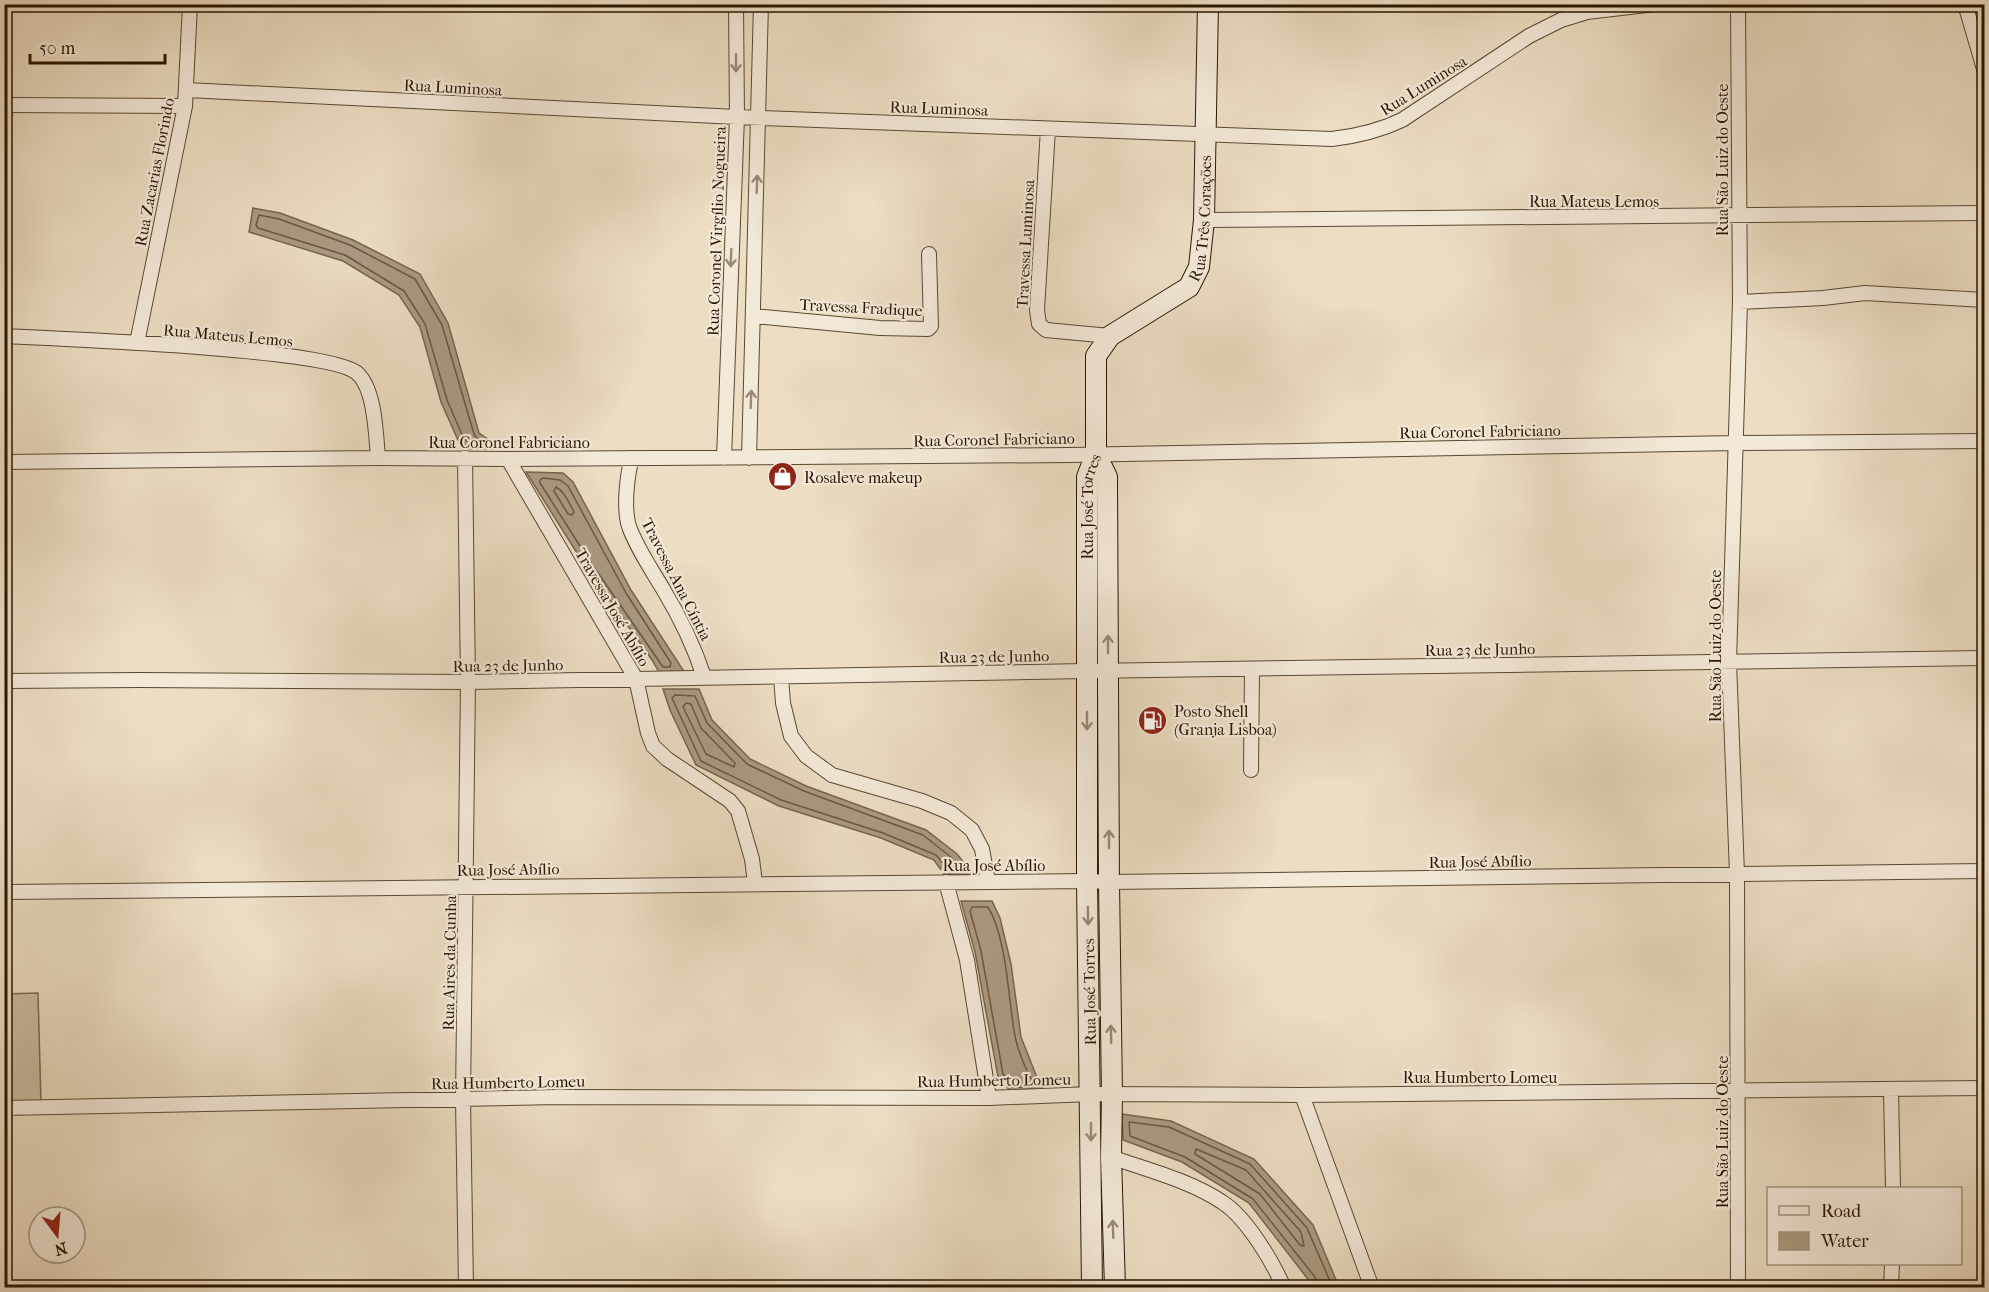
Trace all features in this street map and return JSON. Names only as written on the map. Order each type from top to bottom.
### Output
[{"type":"street","name":"Rua Zacarias Florindo","points":[[136,343],[185,105],[190,4]]},
{"type":"street","name":"Rua Coronel Virgílio Nogueira","points":[[724,458],[736,117],[736,4]]},
{"type":"street","points":[[748,458],[754,316],[761,4]]},
{"type":"street","name":"Rua Três Corações","points":[[1096,454],[1096,356],[1110,336],[1189,287],[1199,267],[1204,220],[1208,4]]},
{"type":"street","name":"Rua Luminosa","points":[[187,90],[736,117],[1332,139],[1360,136],[1402,120],[1529,36],[1561,20],[1587,12],[1655,4]]},
{"type":"street","name":"Rua São Luiz do Oeste","points":[[1738,4],[1740,302],[1729,662],[1737,874],[1738,1287]]},
{"type":"street","points":[[1965,4],[1984,69]]},
{"type":"street","points":[[4,105],[185,105]]},
{"type":"street","name":"Travessa Luminosa","points":[[1048,129],[1037,310],[1039,324],[1046,330],[1110,336]]},
{"type":"street","name":"Rua Mateus Lemos","points":[[1204,220],[1984,213]]},
{"type":"street","name":"Travessa Fradique","points":[[754,316],[870,327],[928,329],[931,326],[929,254]]},
{"type":"street","points":[[1740,302],[1823,298],[1865,293],[1984,300]]},
{"type":"street","name":"Rua Mateus Lemos","points":[[4,336],[271,353],[331,363],[357,373],[364,382],[370,399],[378,458]]},
{"type":"street","name":"Rua Coronel Fabriciano","points":[[4,462],[378,458],[748,458],[1984,441]]},
{"type":"street","name":"Rua José Torres","points":[[1092,1287],[1087,880],[1087,477],[1096,454]]},
{"type":"street","name":"Rua José Torres","points":[[1096,454],[1107,477],[1111,1157],[1115,1287]]},
{"type":"street","name":"Rua Aires da Cunha","points":[[465,458],[468,682],[463,1100],[466,1287]]},
{"type":"street","name":"Travessa Ana Cíntia","points":[[632,458],[627,477],[628,523],[650,569],[677,613],[698,657],[704,677]]},
{"type":"street","name":"Travessa José Abílio","points":[[508,459],[636,679],[653,746],[667,759],[729,801],[738,811],[752,859],[755,883]]},
{"type":"street","name":"Rua 23 de Junho","points":[[4,681],[468,682],[1984,658]]},
{"type":"street","points":[[1251,770],[1252,669]]},
{"type":"street","points":[[781,677],[783,703],[791,736],[806,756],[832,776],[922,801],[951,813],[963,821],[972,830],[982,849],[988,882]]},
{"type":"street","name":"Rua José Abílio","points":[[4,892],[1984,871]]},
{"type":"street","points":[[946,882],[967,960],[989,1098]]},
{"type":"street","name":"Rua Humberto Lomeu","points":[[4,1108],[559,1097],[989,1098],[1091,1094],[1302,1095],[1984,1088]]},
{"type":"street","points":[[1891,1090],[1893,1187]]},
{"type":"street","points":[[1302,1095],[1372,1287]]},
{"type":"street","points":[[1111,1157],[1187,1184],[1223,1202],[1260,1244],[1284,1287]]},
{"type":"street","points":[[1892,1265],[1892,1287]]},
{"type":"shaded area","points":[[38,993],[41,1104],[5,1105],[5,994]]},
{"type":"water","points":[[253,208],[280,213],[353,240],[420,274],[448,323],[479,433],[502,449],[466,449],[458,440],[441,402],[420,327],[399,295],[343,261],[249,232]]},
{"type":"water","points":[[526,472],[563,473],[573,482],[631,590],[685,673],[660,674],[582,561]]},
{"type":"water","points":[[663,689],[699,689],[712,720],[750,759],[806,786],[926,830],[957,854],[974,875],[944,874],[934,860],[881,838],[779,806],[696,765],[670,710]]},
{"type":"water","points":[[961,901],[992,901],[1000,918],[1011,964],[1021,1037],[1046,1094],[1013,1094],[998,1077],[975,952]]},
{"type":"water","points":[[1122,1114],[1171,1121],[1254,1159],[1313,1225],[1339,1287],[1314,1287],[1249,1203],[1182,1162],[1123,1140]]},
{"type":"place","name":"Rosaleve makeup","points":[[783,477]]},
{"type":"place","name":"Posto Shell (Granja Lisboa)","points":[[1153,720]]}]
